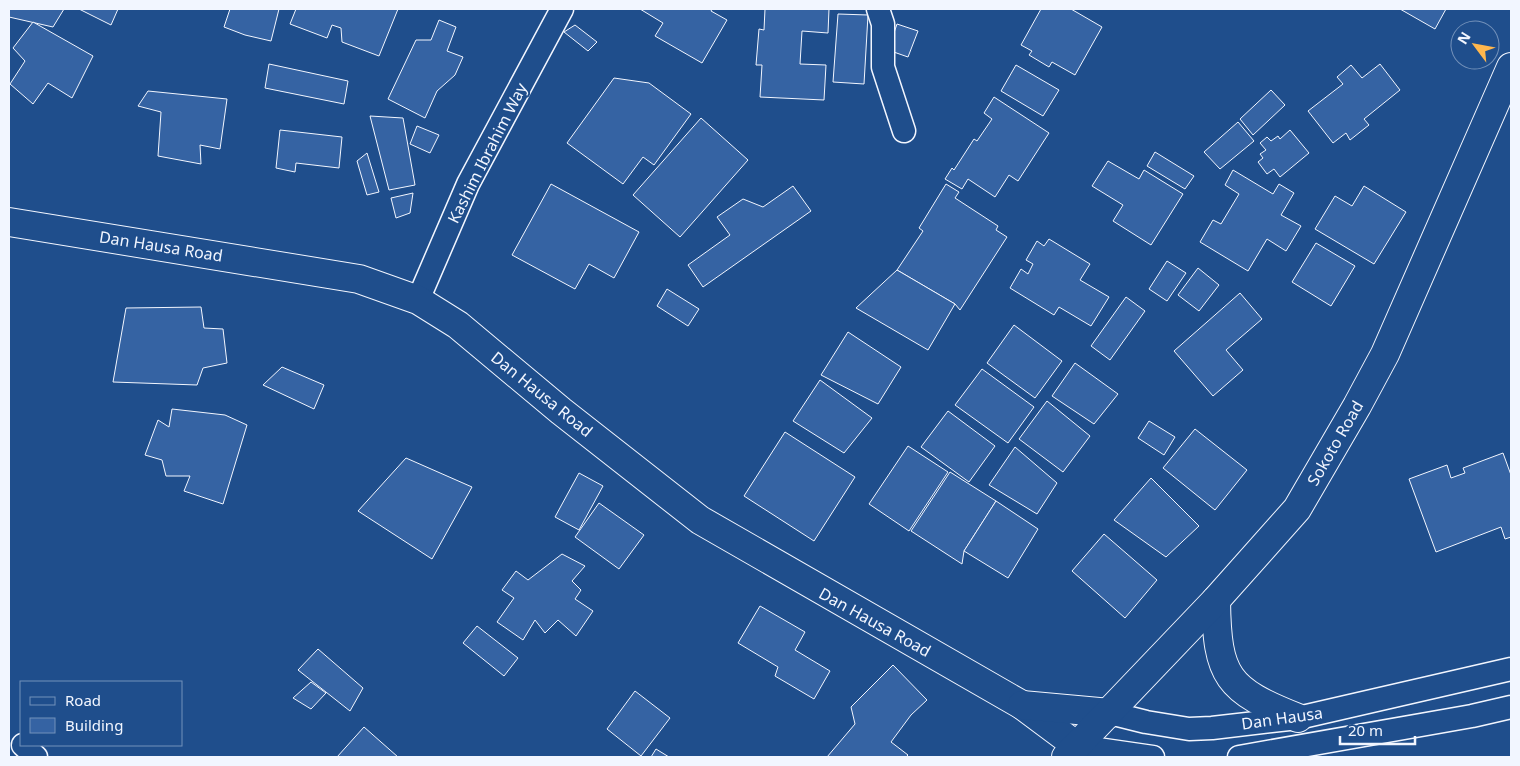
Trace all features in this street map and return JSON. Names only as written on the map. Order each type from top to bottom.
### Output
[{"type":"street","name":"Kashim Ibrahim Way","points":[[418,300],[468,184],[562,9]]},
{"type":"street","points":[[878,9],[883,24],[882,67],[904,131]]},
{"type":"street","name":"Sokoto Road","points":[[1072,752],[1216,600],[1297,509],[1385,354],[1511,67]]},
{"type":"street","name":"Dan Hausa Road","points":[[9,222],[359,279],[418,300],[458,325],[561,411],[700,520],[1022,705],[1072,752]]},
{"type":"street","points":[[1216,600],[1217,644],[1225,670],[1240,690],[1268,707],[1298,718]]},
{"type":"street","name":"Dan Hausa","points":[[1110,712],[1146,722],[1189,729],[1298,718],[1511,669]]},
{"type":"street","points":[[1022,705],[1110,712]]},
{"type":"street","name":"Dan Hausa","points":[[1239,757],[1472,716],[1511,707]]},
{"type":"street","points":[[9,732],[20,742]]},
{"type":"street","points":[[24,746],[36,757]]},
{"type":"street","points":[[1072,752],[1153,757]]},
{"type":"building","points":[[9,9],[64,9],[53,27],[9,17]]},
{"type":"building","points":[[79,9],[118,9],[111,25]]},
{"type":"building","points":[[230,9],[279,9],[271,41],[245,35],[224,27]]},
{"type":"building","points":[[296,9],[398,9],[379,56],[342,42],[341,28],[332,25],[327,38],[290,24]]},
{"type":"building","points":[[640,9],[712,9],[711,11],[727,20],[702,63],[655,36],[663,23]]},
{"type":"building","points":[[765,9],[829,9],[828,33],[802,31],[800,64],[826,65],[824,100],[760,97],[762,65],[756,65],[759,29],[764,30]]},
{"type":"building","points":[[1041,9],[1071,9],[1102,27],[1075,75],[1052,62],[1049,67],[1029,55],[1032,51],[1021,45]]},
{"type":"building","points":[[1400,9],[1446,9],[1435,29]]},
{"type":"building","points":[[838,14],[868,15],[864,84],[833,82]]},
{"type":"building","points":[[439,20],[456,27],[447,51],[463,57],[455,75],[437,91],[425,118],[388,99],[416,40],[431,40]]},
{"type":"building","points":[[33,22],[93,56],[72,98],[48,83],[33,104],[10,84],[25,61],[13,48]]},
{"type":"building","points":[[897,24],[918,31],[908,57],[888,50]]},
{"type":"building","points":[[575,25],[597,42],[588,51],[564,32]]},
{"type":"building","points":[[269,64],[348,81],[344,104],[265,88]]},
{"type":"building","points":[[1380,64],[1400,90],[1364,119],[1369,125],[1350,140],[1346,133],[1333,143],[1308,111],[1343,84],[1337,77],[1351,65],[1362,78]]},
{"type":"building","points":[[1016,65],[1059,90],[1043,116],[1001,91]]},
{"type":"building","points":[[614,78],[649,83],[691,114],[654,165],[643,157],[623,184],[567,143]]},
{"type":"building","points":[[1271,90],[1285,105],[1253,135],[1240,119]]},
{"type":"building","points":[[148,91],[227,99],[220,149],[200,145],[201,164],[158,156],[161,112],[138,106]]},
{"type":"building","points":[[994,97],[1049,133],[1018,181],[1009,175],[995,197],[968,179],[962,189],[945,179],[952,168],[954,170],[974,139],[977,141],[992,119],[984,113]]},
{"type":"building","points":[[370,116],[403,118],[415,185],[389,190]]},
{"type":"building","points":[[701,118],[748,160],[680,237],[633,195]]},
{"type":"building","points":[[1238,122],[1254,141],[1220,169],[1204,152]]},
{"type":"building","points":[[417,126],[439,135],[430,153],[410,144]]},
{"type":"building","points":[[280,130],[342,137],[339,168],[296,163],[295,172],[276,168]]},
{"type":"building","points":[[1290,130],[1309,153],[1280,177],[1274,169],[1267,174],[1258,162],[1263,158],[1260,154],[1266,150],[1260,143],[1267,137],[1271,141],[1278,136],[1280,139]]},
{"type":"building","points":[[1155,152],[1194,176],[1185,189],[1147,166]]},
{"type":"building","points":[[367,153],[379,192],[367,195],[357,161]]},
{"type":"building","points":[[1108,161],[1139,179],[1144,170],[1183,194],[1151,245],[1113,221],[1123,205],[1092,186]]},
{"type":"building","points":[[1233,170],[1273,194],[1279,184],[1294,193],[1281,215],[1301,226],[1286,251],[1267,239],[1248,271],[1200,242],[1213,220],[1221,224],[1239,194],[1225,185]]},
{"type":"building","points":[[551,184],[639,232],[614,278],[589,264],[575,289],[512,255]]},
{"type":"building","points":[[946,184],[959,192],[955,198],[998,226],[996,230],[1007,237],[960,310],[955,304],[897,270],[923,231],[919,228]]},
{"type":"building","points":[[793,186],[811,211],[703,287],[688,265],[730,235],[717,217],[743,199],[763,207]]},
{"type":"building","points":[[1364,186],[1406,212],[1374,264],[1315,229],[1335,196],[1352,206]]},
{"type":"building","points":[[413,193],[410,213],[396,218],[391,198]]},
{"type":"building","points":[[1049,239],[1090,264],[1080,280],[1109,297],[1091,326],[1059,307],[1054,315],[1010,288],[1021,269],[1028,274],[1033,264],[1026,260],[1037,241],[1044,246]]},
{"type":"building","points":[[1316,243],[1355,266],[1331,306],[1292,282]]},
{"type":"building","points":[[1167,261],[1186,273],[1167,301],[1149,289]]},
{"type":"building","points":[[1198,268],[1219,285],[1199,311],[1178,295]]},
{"type":"building","points":[[897,270],[955,304],[928,350],[856,308]]},
{"type":"building","points":[[667,289],[699,309],[688,326],[657,306]]},
{"type":"building","points":[[1240,293],[1262,319],[1226,350],[1243,370],[1213,396],[1174,351]]},
{"type":"building","points":[[1126,297],[1145,311],[1110,360],[1091,346]]},
{"type":"building","points":[[201,307],[204,328],[223,329],[227,363],[203,368],[197,385],[113,382],[126,308]]},
{"type":"building","points":[[1014,325],[1062,361],[1035,398],[987,363]]},
{"type":"building","points":[[848,332],[901,367],[878,404],[821,375]]},
{"type":"building","points":[[1075,363],[1118,394],[1094,424],[1052,396]]},
{"type":"building","points":[[282,367],[324,385],[314,409],[263,385]]},
{"type":"building","points":[[982,369],[1034,407],[1008,443],[955,405]]},
{"type":"building","points":[[820,380],[872,418],[844,453],[793,421]]},
{"type":"building","points":[[1047,401],[1090,436],[1063,472],[1019,439]]},
{"type":"building","points":[[172,409],[225,415],[247,425],[223,504],[184,491],[190,476],[166,476],[162,460],[145,455],[158,420],[169,427]]},
{"type":"building","points":[[948,411],[995,446],[969,482],[921,447]]},
{"type":"building","points":[[1149,421],[1175,437],[1164,455],[1138,438]]},
{"type":"building","points":[[1195,429],[1247,470],[1215,510],[1163,468]]},
{"type":"building","points":[[785,432],[855,477],[814,541],[744,496]]},
{"type":"building","points":[[908,446],[948,472],[909,531],[869,504]]},
{"type":"building","points":[[1015,447],[1057,483],[1037,514],[989,485]]},
{"type":"building","points":[[1503,453],[1511,475],[1511,537],[1505,539],[1501,527],[1436,552],[1409,479],[1447,465],[1451,478],[1465,473],[1463,468]]},
{"type":"building","points":[[406,458],[472,487],[432,559],[358,511]]},
{"type":"building","points":[[950,472],[996,501],[964,551],[962,564],[911,531]]},
{"type":"building","points":[[579,473],[603,486],[579,530],[555,517]]},
{"type":"building","points":[[1151,478],[1199,526],[1166,557],[1114,520]]},
{"type":"building","points":[[996,501],[1038,529],[1008,578],[964,551]]},
{"type":"building","points":[[599,503],[644,535],[619,569],[575,537]]},
{"type":"building","points":[[1104,534],[1157,580],[1125,618],[1072,571]]},
{"type":"building","points":[[562,554],[585,566],[572,581],[581,590],[575,599],[593,611],[576,636],[558,620],[545,633],[535,620],[523,640],[497,622],[514,598],[502,590],[516,571],[528,580]]},
{"type":"building","points":[[760,606],[805,632],[795,650],[830,671],[814,699],[775,676],[778,667],[738,643]]},
{"type":"building","points":[[477,626],[518,658],[504,676],[463,643]]},
{"type":"building","points":[[318,649],[363,688],[350,711],[298,670]]},
{"type":"building","points":[[893,665],[927,700],[911,715],[891,742],[908,755],[906,757],[827,757],[855,724],[851,707]]},
{"type":"building","points":[[311,682],[326,693],[311,709],[293,698]]},
{"type":"building","points":[[635,691],[670,718],[641,756],[607,729]]},
{"type":"building","points":[[364,727],[398,757],[337,757]]},
{"type":"building","points":[[656,749],[669,757],[651,757]]}]
